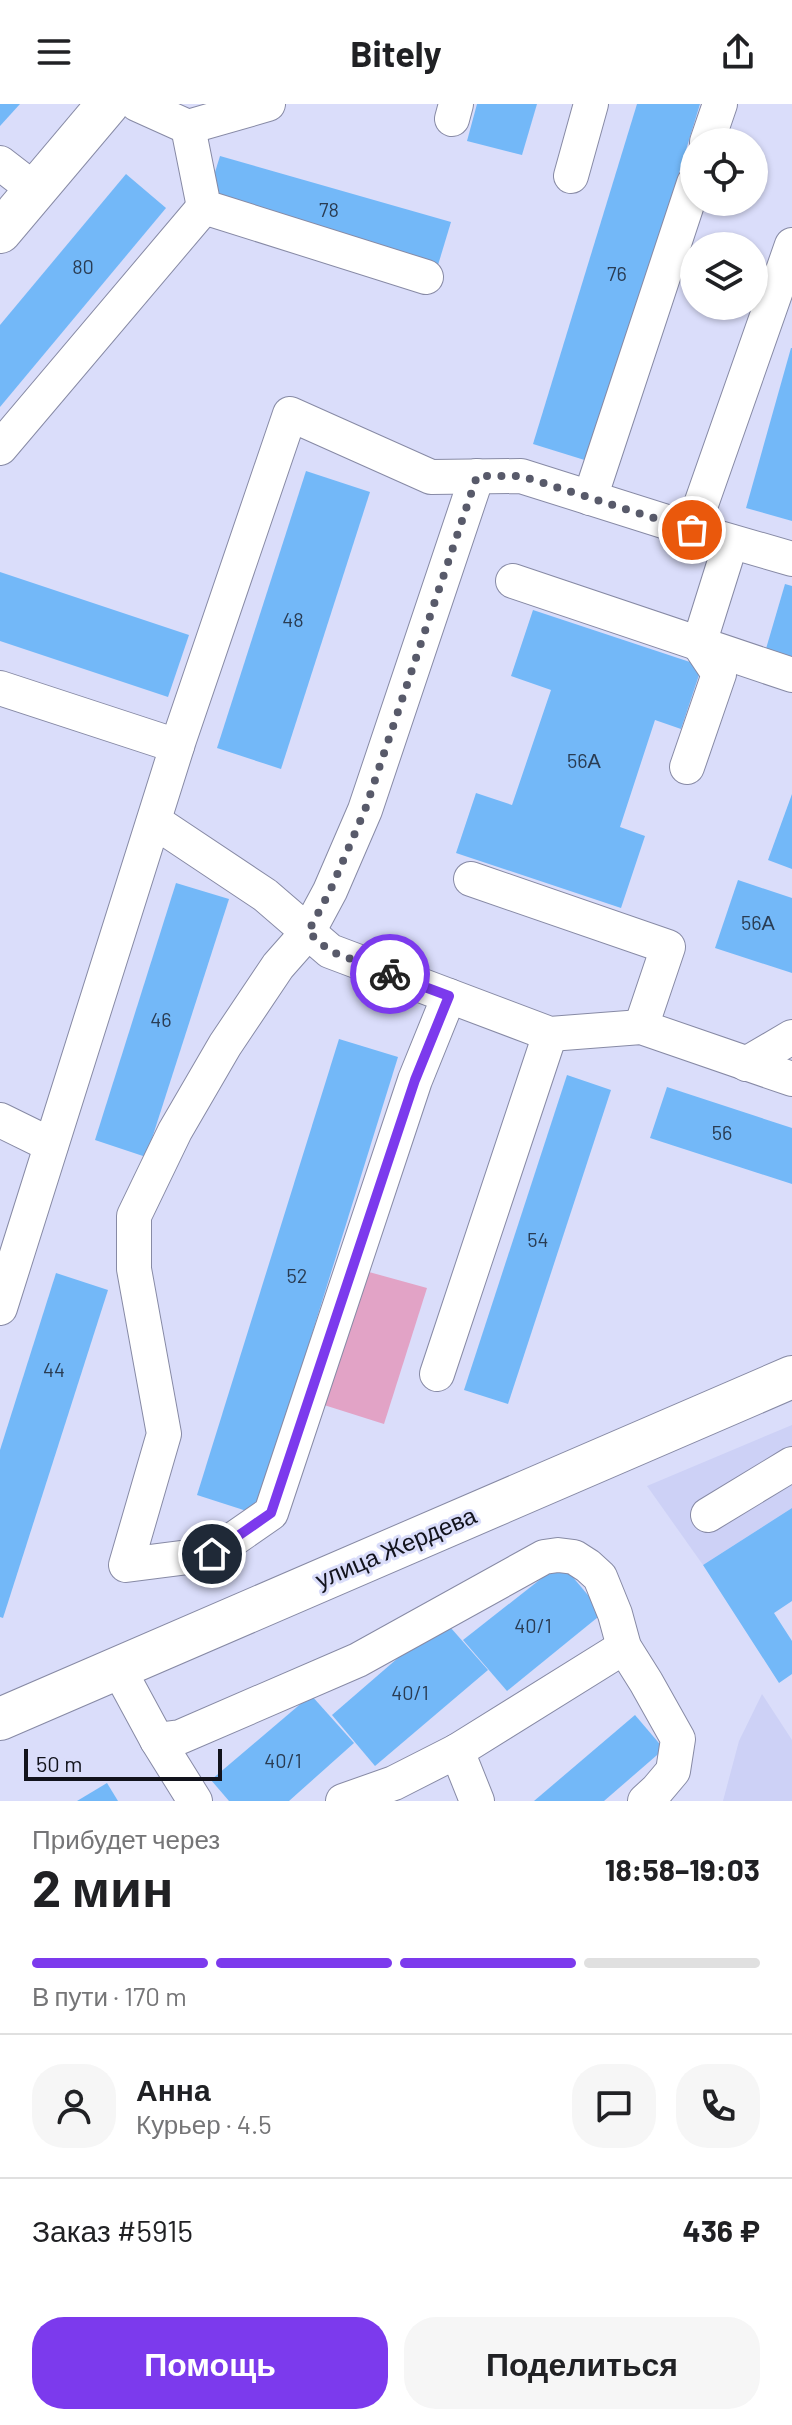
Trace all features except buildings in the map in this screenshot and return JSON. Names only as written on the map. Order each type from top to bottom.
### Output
[{"type":"main road","points":[[0,232],[108,104]]},
{"type":"main road","name":"улица Жердева","points":[[0,1719],[792,1377]]},
{"type":"street","points":[[137,104],[188,127],[268,104]]},
{"type":"street","points":[[571,176],[591,104]]},
{"type":"street","points":[[712,128],[720,104]]},
{"type":"street","points":[[188,127],[204,207]]},
{"type":"street","points":[[0,163],[35,190]]},
{"type":"street","points":[[204,207],[426,277]]},
{"type":"street","points":[[0,448],[204,207]]},
{"type":"street","points":[[590,498],[683,216]]},
{"type":"street","points":[[692,530],[792,245]]},
{"type":"street","points":[[0,1308],[177,746],[290,414],[431,477],[521,476],[792,559]]},
{"type":"street","points":[[449,996],[415,1080],[271,1513],[212,1554],[126,1565],[164,1434],[134,1269],[134,1216],[175,1131],[225,1045],[278,966],[308,932],[330,891],[365,810],[477,476]]},
{"type":"street","points":[[699,644],[731,542]]},
{"type":"street","points":[[513,581],[792,675]]},
{"type":"street","points":[[687,767],[719,674],[699,644]]},
{"type":"street","points":[[0,688],[177,746]]},
{"type":"street","points":[[154,821],[265,895],[330,951],[550,1034],[641,1027],[792,1079]]},
{"type":"street","points":[[471,879],[668,947],[641,1027]]},
{"type":"street","points":[[437,1374],[550,1034]]},
{"type":"street","points":[[746,1064],[792,1037]]},
{"type":"street","points":[[0,1120],[51,1145]]},
{"type":"street","points":[[708,1515],[792,1464]]},
{"type":"street","points":[[157,1740],[180,1737],[358,1660],[544,1557],[558,1555],[574,1557],[600,1577],[624,1647],[678,1739],[673,1771],[645,1801]]},
{"type":"street","points":[[343,1801],[394,1783],[457,1751],[624,1647]]},
{"type":"street","points":[[118,1668],[195,1801]]},
{"type":"street","points":[[457,1751],[477,1801]]},
{"type":"shaded area","points":[[369,1272],[427,1288],[384,1424],[324,1405]]},
{"type":"shaded area","points":[[792,1425],[792,1508],[703,1565],[647,1486]]},
{"type":"shaded area","points":[[762,1694],[792,1740],[792,1801],[723,1801],[739,1741]]},
{"type":"way so far","points":[[390,974],[330,951],[308,932],[330,891],[365,810],[477,476],[521,476],[692,530]]},
{"type":"route","points":[[212,1554],[271,1513],[415,1080],[449,996],[390,974]]}]
